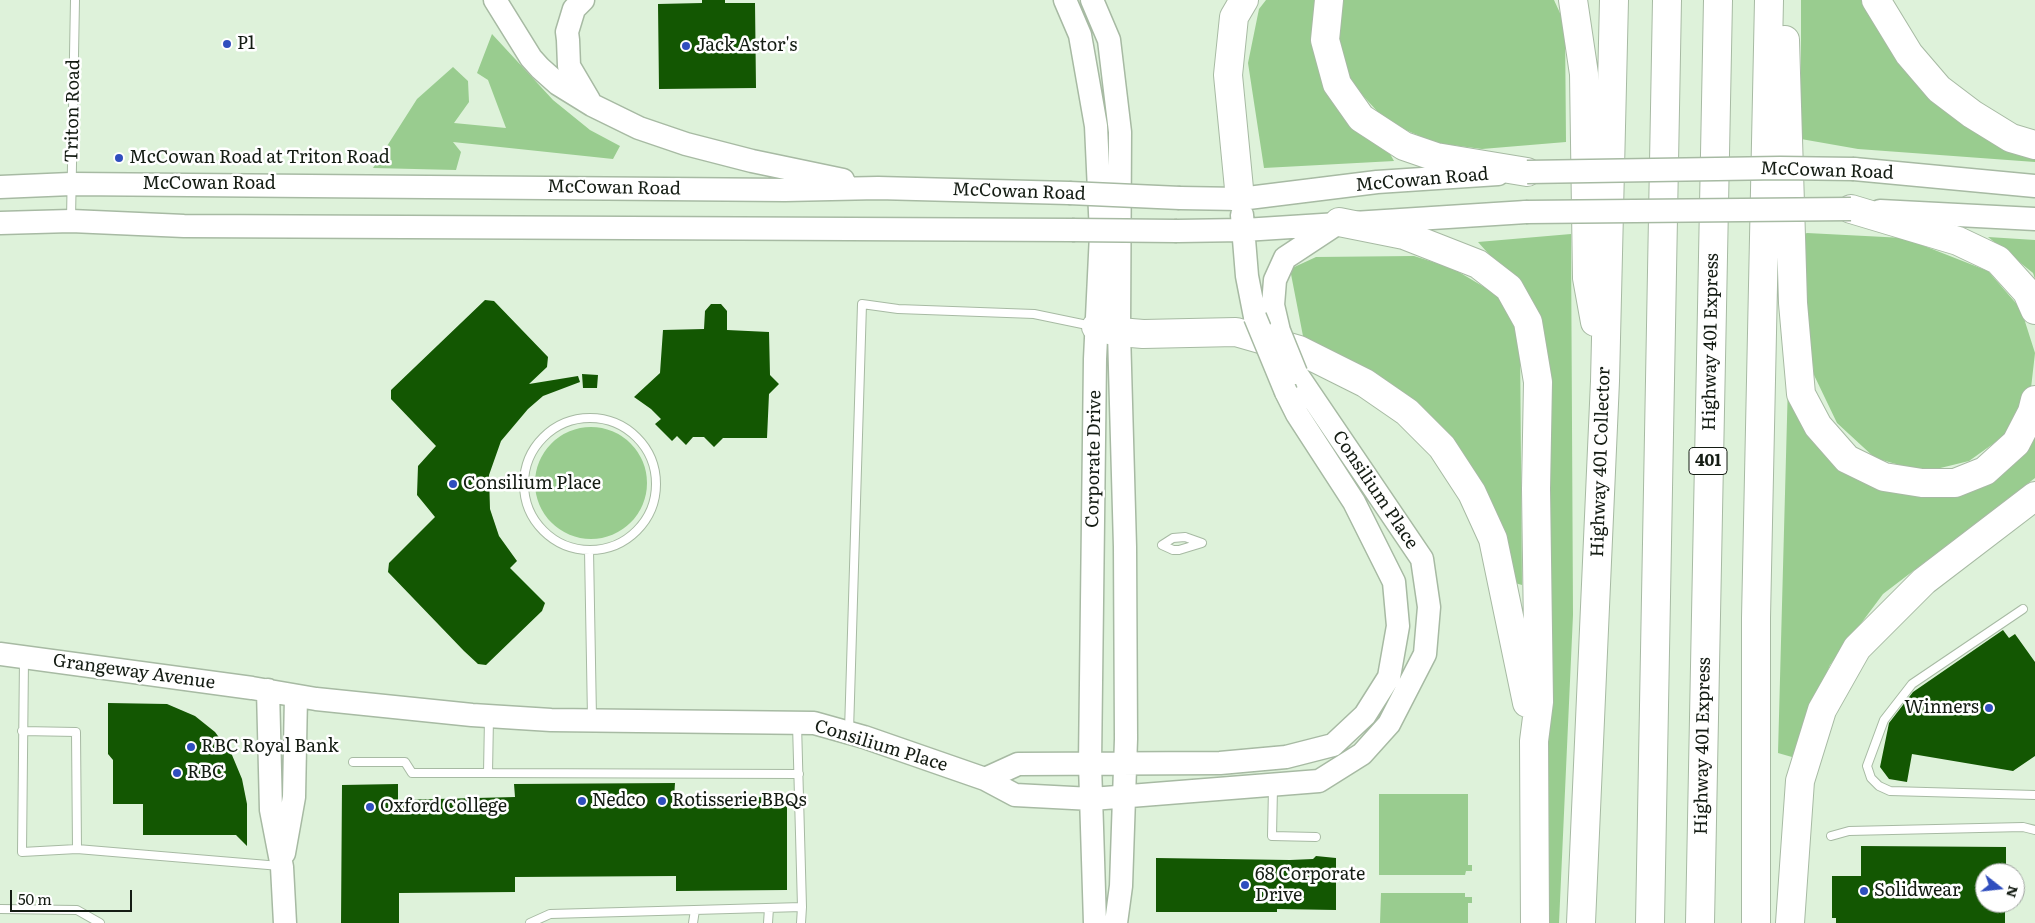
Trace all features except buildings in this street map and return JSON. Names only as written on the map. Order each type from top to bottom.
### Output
[{"type":"highway","points":[[1240,199],[1228,74],[1234,17],[1244,0]]},
{"type":"highway","points":[[1329,0],[1325,40],[1337,84],[1360,118],[1404,146],[1436,157],[1526,172]]},
{"type":"highway","points":[[1573,0],[1584,74],[1587,278],[1605,381]]},
{"type":"highway","name":"Highway 401 Collector","points":[[1581,923],[1605,381],[1614,0]]},
{"type":"highway","points":[[1649,922],[1667,0]]},
{"type":"highway","name":"Highway 401 Express","points":[[1700,923],[1718,0]]},
{"type":"highway","points":[[1756,923],[1756,618],[1769,0]]},
{"type":"highway","points":[[1784,0],[1793,303],[1801,394],[1818,426],[1847,459],[1884,477],[1922,483],[1955,483],[1985,471],[2016,443],[2032,412],[2035,400]]},
{"type":"highway","points":[[1876,0],[1909,54],[1939,89],[1972,114],[2011,138],[2035,145]]},
{"type":"highway","points":[[1851,210],[1958,241],[1998,260],[2027,292],[2035,310]]},
{"type":"highway","points":[[1339,222],[1404,235],[1478,264],[1509,288],[1528,322],[1538,382],[1536,489],[1539,702],[1534,741],[1535,923]]},
{"type":"highway","points":[[1107,330],[1236,332],[1299,350],[1365,383],[1407,412],[1442,447],[1472,493],[1493,539],[1534,741]]},
{"type":"highway","points":[[1790,923],[1800,781],[1822,710],[1857,648],[1924,581],[2035,496]]},
{"type":"main road","points":[[583,0],[574,9],[567,32],[569,66],[592,105]]},
{"type":"main road","name":"Corporate Drive","points":[[1065,0],[1080,35],[1096,126],[1107,330],[1125,547],[1126,762],[1121,886],[1116,923]]},
{"type":"main road","name":"Corporate Drive","points":[[1092,0],[1109,40],[1120,132],[1092,547],[1090,764],[1095,923]]},
{"type":"main road","points":[[500,1],[531,58],[558,84],[592,105],[639,128],[686,144],[752,161],[878,188]]},
{"type":"main road","name":"McCowan Road","points":[[0,186],[71,184],[776,190],[878,188],[1240,199],[1377,182],[1526,172],[1780,168],[1854,169],[2035,186]]},
{"type":"main road","name":"Consilium Place","points":[[268,690],[296,696],[490,716],[592,720],[814,723],[985,779],[1015,795],[1092,799],[1318,781],[1362,754],[1389,724],[1425,654],[1429,607],[1422,559],[1291,382],[1255,317],[1246,276],[1244,230],[1240,199]]},
{"type":"main road","name":"McCowan Road","points":[[0,223],[71,221],[194,226],[1177,231],[1244,230],[1339,222],[1526,212],[1851,210],[2035,219]]},
{"type":"main road","name":"Consilium Place","points":[[985,779],[1018,764],[1220,763],[1286,757],[1333,745],[1365,715],[1389,677],[1398,626],[1394,582],[1354,502],[1297,414],[1273,305],[1275,280],[1285,258],[1339,222]]},
{"type":"main road","points":[[1092,547],[1125,547]]},
{"type":"main road","name":"Grangeway Avenue","points":[[0,654],[268,690]]},
{"type":"main road","points":[[268,690],[271,810],[282,867],[285,923]]},
{"type":"main road","points":[[282,867],[294,797],[296,696]]},
{"type":"lane","name":"Triton Road","points":[[71,221],[75,0]]},
{"type":"lane","points":[[849,733],[862,304],[898,309],[1034,314],[1107,330]]},
{"type":"lane","points":[[591,417],[620,424],[644,444],[656,473],[655,499],[642,524],[616,545],[589,550],[575,549],[554,540],[531,516],[524,494],[524,478],[529,455],[543,436],[562,423],[578,418],[591,417]]},
{"type":"lane","points":[[589,550],[592,720]]},
{"type":"lane","points":[[2023,609],[1912,684],[1884,720],[1867,766],[1871,778],[1878,786],[1890,791],[2035,795]]},
{"type":"lane","points":[[24,657],[22,852],[77,849],[282,867]]},
{"type":"lane","points":[[488,773],[490,716]]},
{"type":"lane","points":[[798,723],[801,923]]},
{"type":"lane","points":[[22,731],[76,732],[77,849]]},
{"type":"lane","points":[[353,762],[405,762],[412,773],[798,774]]},
{"type":"lane","points":[[1273,786],[1272,836],[1316,837]]},
{"type":"lane","points":[[1831,836],[1849,831],[2023,827],[2035,830]]},
{"type":"lane","points":[[530,923],[550,914],[802,907]]},
{"type":"lane","points":[[768,923],[769,908]]},
{"type":"lane","points":[[0,909],[78,910],[100,923]]},
{"type":"lane","points":[[693,923],[695,910]]},
{"type":"green space","points":[[1266,0],[1324,0],[1321,31],[1394,161],[1264,168],[1248,63],[1259,9]]},
{"type":"green space","points":[[1342,0],[1554,0],[1565,24],[1566,142],[1482,149],[1436,143],[1387,122],[1345,76],[1338,26]]},
{"type":"green space","points":[[1801,0],[1863,0],[1927,91],[2035,153],[2035,162],[1858,149],[1801,139]]},
{"type":"green space","points":[[492,34],[553,100],[590,130],[620,146],[613,159],[453,142],[461,152],[456,170],[373,168],[417,99],[453,67],[468,81],[469,102],[454,123],[506,128],[488,80],[477,73]]},
{"type":"green space","points":[[1807,233],[1904,238],[1988,271],[2021,309],[2035,353],[2030,397],[2011,431],[1969,461],[1924,472],[1875,458],[1837,423],[1814,375],[1799,236]]},
{"type":"green space","points":[[1571,234],[1573,615],[1559,923],[1547,923],[1528,298],[1478,242]]},
{"type":"green space","points":[[1988,237],[2035,240],[2035,279],[2033,273]]},
{"type":"green space","points":[[1414,256],[1452,268],[1501,297],[1520,340],[1522,585],[1515,583],[1389,383],[1303,336],[1290,269],[1316,257]]},
{"type":"green space","points":[[1788,382],[1823,443],[1935,495],[2035,436],[2035,478],[1883,594],[1830,665],[1792,757],[1778,753]]},
{"type":"green space","points":[[591,427],[613,431],[631,443],[643,461],[647,483],[643,505],[631,523],[613,535],[591,539],[569,535],[551,523],[539,505],[535,483],[539,461],[551,443],[569,431]]},
{"type":"green space","points":[[1379,794],[1468,794],[1468,865],[1472,865],[1472,871],[1466,871],[1465,875],[1379,875]]},
{"type":"green space","points":[[1381,893],[1465,893],[1465,897],[1472,897],[1472,903],[1468,903],[1468,923],[1380,923]]},
{"type":"place","name":"P1","points":[[227,44]]},
{"type":"place","name":"Jack Astor's","points":[[686,46]]},
{"type":"place","name":"McCowan Road at Triton Road","points":[[119,158]]},
{"type":"place","name":"Consilium Place","points":[[453,484]]},
{"type":"place","name":"Winners","points":[[1989,708]]},
{"type":"place","name":"RBC Royal Bank","points":[[191,747]]},
{"type":"place","name":"RBC","points":[[177,773]]},
{"type":"place","name":"Nedco","points":[[582,801]]},
{"type":"place","name":"Rotisserie BBQs","points":[[662,801]]},
{"type":"place","name":"Oxford College","points":[[370,807]]},
{"type":"place","name":"68 Corporate Drive","points":[[1245,885]]},
{"type":"place","name":"Solidwear","points":[[1864,891]]}]
